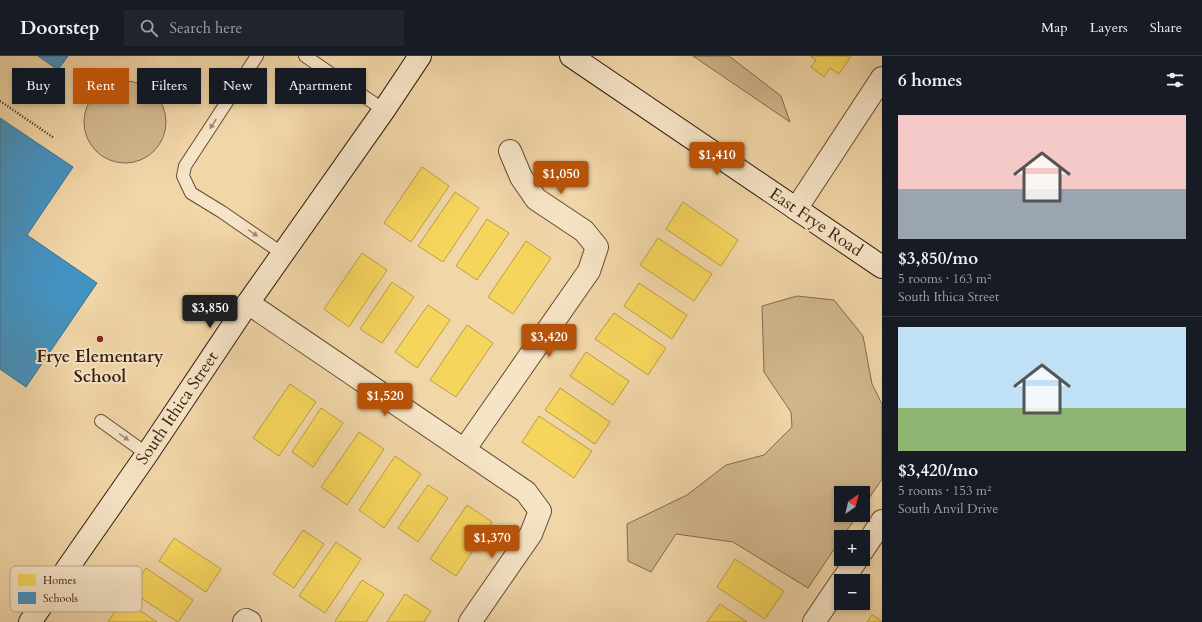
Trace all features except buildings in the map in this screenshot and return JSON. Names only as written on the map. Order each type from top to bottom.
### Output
[{"type":"street","name":"South Ithica Street","points":[[69,566],[147,454],[248,303],[384,110],[420,56]]},
{"type":"street","name":"East Frye Road","points":[[571,56],[882,267]]},
{"type":"street","points":[[796,209],[882,78]]},
{"type":"street","points":[[464,450],[589,270],[597,246],[584,231],[536,199],[521,177],[510,150]]},
{"type":"street","points":[[248,303],[526,492],[540,511],[530,534],[470,622]]},
{"type":"street","points":[[870,539],[882,521]]},
{"type":"street","points":[[814,622],[834,592]]},
{"type":"street","name":"South Ithica Street","points":[[30,622],[37,612]]},
{"type":"lane","points":[[257,56],[185,166],[183,176],[191,193],[222,212],[283,254]]},
{"type":"lane","points":[[305,56],[384,110]]},
{"type":"lane","points":[[101,421],[147,454]]},
{"type":"path","points":[[0,101],[54,138]]},
{"type":"shaded area","points":[[693,56],[729,56],[781,96],[790,122]]},
{"type":"shaded area","points":[[129,82],[137,83],[137,104],[162,104],[166,122],[163,138],[154,151],[141,160],[125,163],[109,160],[96,151],[87,138],[84,122],[88,104],[129,104]]},
{"type":"shaded area","points":[[797,296],[834,300],[863,336],[872,384],[882,404],[882,479],[870,497],[870,486],[834,486],[834,522],[853,522],[847,530],[834,530],[834,549],[808,588],[733,542],[676,534],[651,572],[628,561],[627,524],[687,495],[726,465],[764,455],[792,427],[791,412],[764,372],[762,306]]},
{"type":"place","name":"Frye Elementary School","points":[[100,339]]}]
